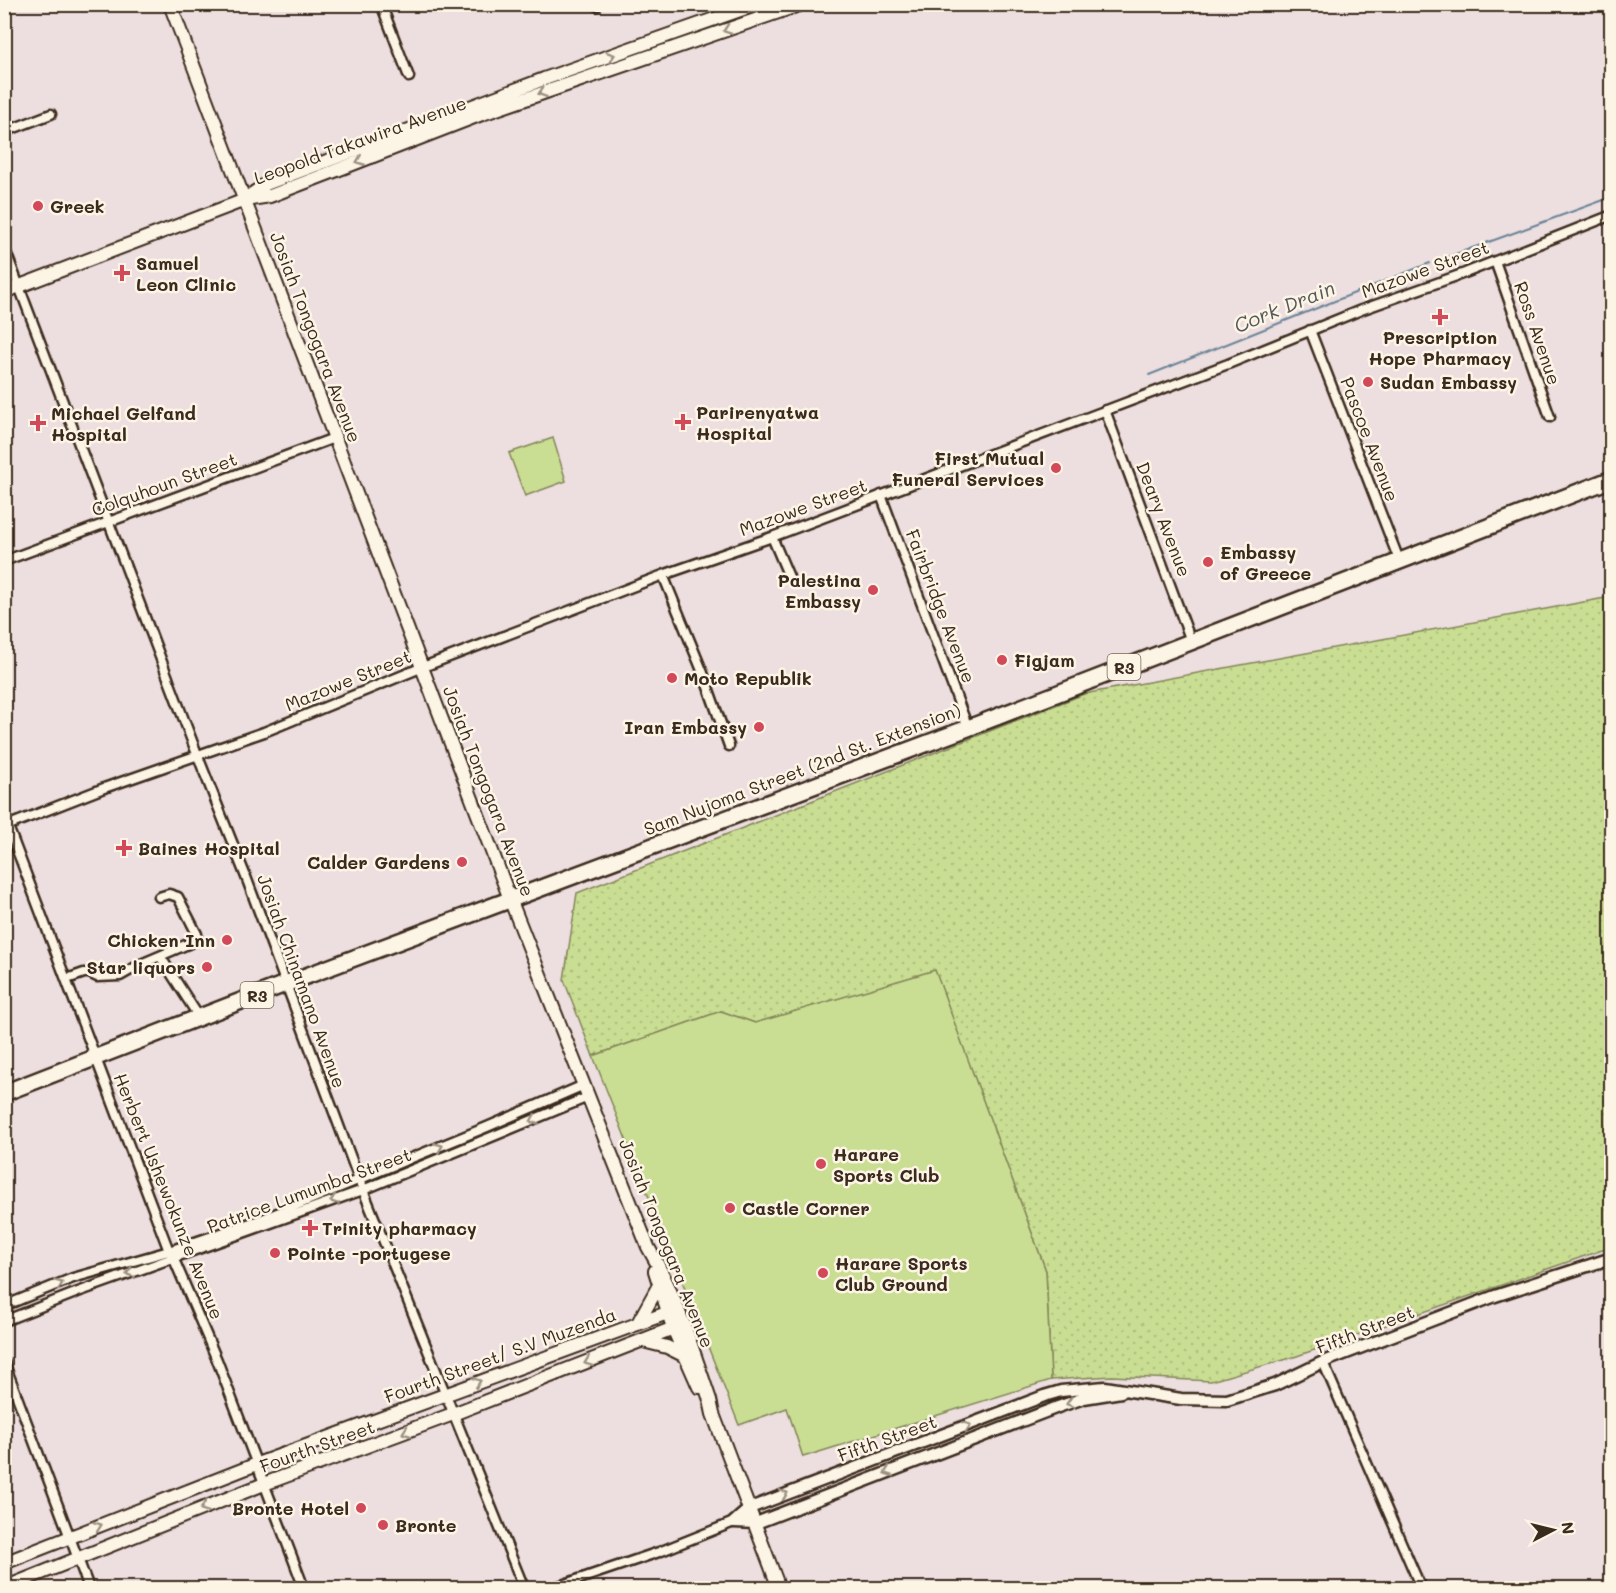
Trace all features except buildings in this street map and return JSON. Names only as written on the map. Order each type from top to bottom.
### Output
[{"type":"highway","name":"Sam Nujoma Street (2nd St. Extension)","points":[[4,1093],[285,984],[968,728],[1611,479]]},
{"type":"main road","name":"Josiah Tongogara Avenue","points":[[170,4],[510,899],[648,1247],[662,1272],[673,1311]]},
{"type":"main road","name":"Leopold Takawira Avenue","points":[[245,200],[266,184],[544,79],[758,4]]},
{"type":"main road","name":"Leopold Takawira Avenue","points":[[245,200],[270,196],[482,114],[802,4]]},
{"type":"main road","points":[[4,292],[245,200]]},
{"type":"main road","points":[[648,1247],[659,1285],[678,1326],[683,1355],[713,1414]]},
{"type":"main road","points":[[638,1323],[659,1285]]},
{"type":"main road","points":[[638,1323],[673,1311]]},
{"type":"main road","name":"Fourth Street/ S.V Muzenda","points":[[4,1563],[257,1464],[638,1323]]},
{"type":"main road","name":"Josiah Tongogara Avenue","points":[[678,1326],[710,1400],[713,1414],[779,1588]]},
{"type":"main road","name":"Fourth Street","points":[[4,1588],[264,1484],[453,1414],[678,1326]]},
{"type":"main road","points":[[643,1341],[667,1347],[683,1355]]},
{"type":"street","points":[[381,4],[409,77]]},
{"type":"street","points":[[4,132],[51,114]]},
{"type":"street","name":"Mazowe Street","points":[[6,826],[197,754],[264,732],[423,667],[1228,364],[1310,330],[1611,215]]},
{"type":"street","name":"Josiah Chinamano Avenue","points":[[4,247],[359,1180],[524,1588]]},
{"type":"street","name":"Ross Avenue","points":[[1495,261],[1550,417]]},
{"type":"street","name":"Pascoe Avenue","points":[[1310,330],[1399,561]]},
{"type":"street","name":"Deary Avenue","points":[[1105,410],[1191,641]]},
{"type":"street","name":"Colquhoun Street","points":[[4,561],[334,438]]},
{"type":"street","name":"Fairbridge Avenue","points":[[881,495],[968,728]]},
{"type":"street","points":[[772,537],[789,577]]},
{"type":"street","points":[[663,575],[703,673],[729,746]]},
{"type":"street","name":"Herbert Ushewokunze Avenue","points":[[4,816],[171,1254],[217,1360],[304,1588]]},
{"type":"street","points":[[67,979],[84,973],[97,977],[120,976],[195,941],[197,934],[178,897],[169,894],[159,897]]},
{"type":"street","points":[[160,956],[199,1017]]},
{"type":"street","name":"Patrice Lumumba Street","points":[[4,1321],[359,1180],[584,1085]]},
{"type":"street","name":"Patrice Lumumba Street","points":[[4,1306],[73,1278],[171,1254],[363,1190],[588,1097]]},
{"type":"street","name":"Fifth Street","points":[[553,1588],[659,1552],[734,1522],[750,1508],[1044,1396],[1061,1391],[1105,1387],[1180,1399],[1227,1400],[1275,1385],[1323,1362],[1495,1296],[1611,1258]]},
{"type":"street","points":[[4,1362],[89,1588]]},
{"type":"street","points":[[1323,1362],[1421,1588]]},
{"type":"street","name":"Fifth Street","points":[[734,1522],[756,1523],[1058,1407],[1084,1398],[1127,1391]]},
{"type":"green space","points":[[553,438],[566,481],[525,496],[509,453]]},
{"type":"green space","points":[[1611,597],[1611,1247],[1294,1357],[1211,1381],[1112,1376],[1051,1380],[1046,1271],[935,971],[755,1023],[721,1011],[593,1056],[564,980],[577,893],[1084,694]]},
{"type":"green space","name":"Harare Sports Club","points":[[935,970],[1046,1271],[1051,1380],[803,1457],[787,1408],[739,1425],[593,1056],[721,1011],[755,1023]]},
{"type":"waterway","name":"Cork Drain","points":[[1442,259],[1612,197]]},
{"type":"waterway","name":"Cork Drain","points":[[1149,375],[1430,263]]},
{"type":"place","name":"Greek","points":[[38,206]]},
{"type":"place","name":"Samuel Leon Clinic","points":[[122,273]]},
{"type":"place","name":"Prescription Hope Pharmacy","points":[[1440,317]]},
{"type":"place","name":"Sudan Embassy","points":[[1368,382]]},
{"type":"place","name":"Parirenyatwa Hospital","points":[[683,422]]},
{"type":"place","name":"Michael Gelfand Hospital","points":[[38,423]]},
{"type":"place","name":"First Mutual Funeral Services","points":[[1056,468]]},
{"type":"place","name":"Embassy of Greece","points":[[1208,562]]},
{"type":"place","name":"Palestina Embassy","points":[[873,590]]},
{"type":"place","name":"Figjam","points":[[1002,660]]},
{"type":"place","name":"Moto Republik","points":[[672,678]]},
{"type":"place","name":"Iran Embassy","points":[[759,727]]},
{"type":"place","name":"Baines Hospital","points":[[124,848]]},
{"type":"place","name":"Calder Gardens","points":[[462,862]]},
{"type":"place","name":"Chicken Inn","points":[[227,940]]},
{"type":"place","name":"Star liquors","points":[[207,967]]},
{"type":"place","name":"Harare Sports Club","points":[[821,1164]]},
{"type":"place","name":"Castle Corner","points":[[730,1208]]},
{"type":"place","name":"Trinity pharmacy","points":[[310,1228]]},
{"type":"place","name":"Pointe -portugese","points":[[275,1253]]},
{"type":"place","name":"Harare Sports Club Ground","points":[[823,1273]]},
{"type":"place","name":"Bronte Hotel","points":[[361,1508]]},
{"type":"place","name":"Bronte","points":[[383,1525]]}]
